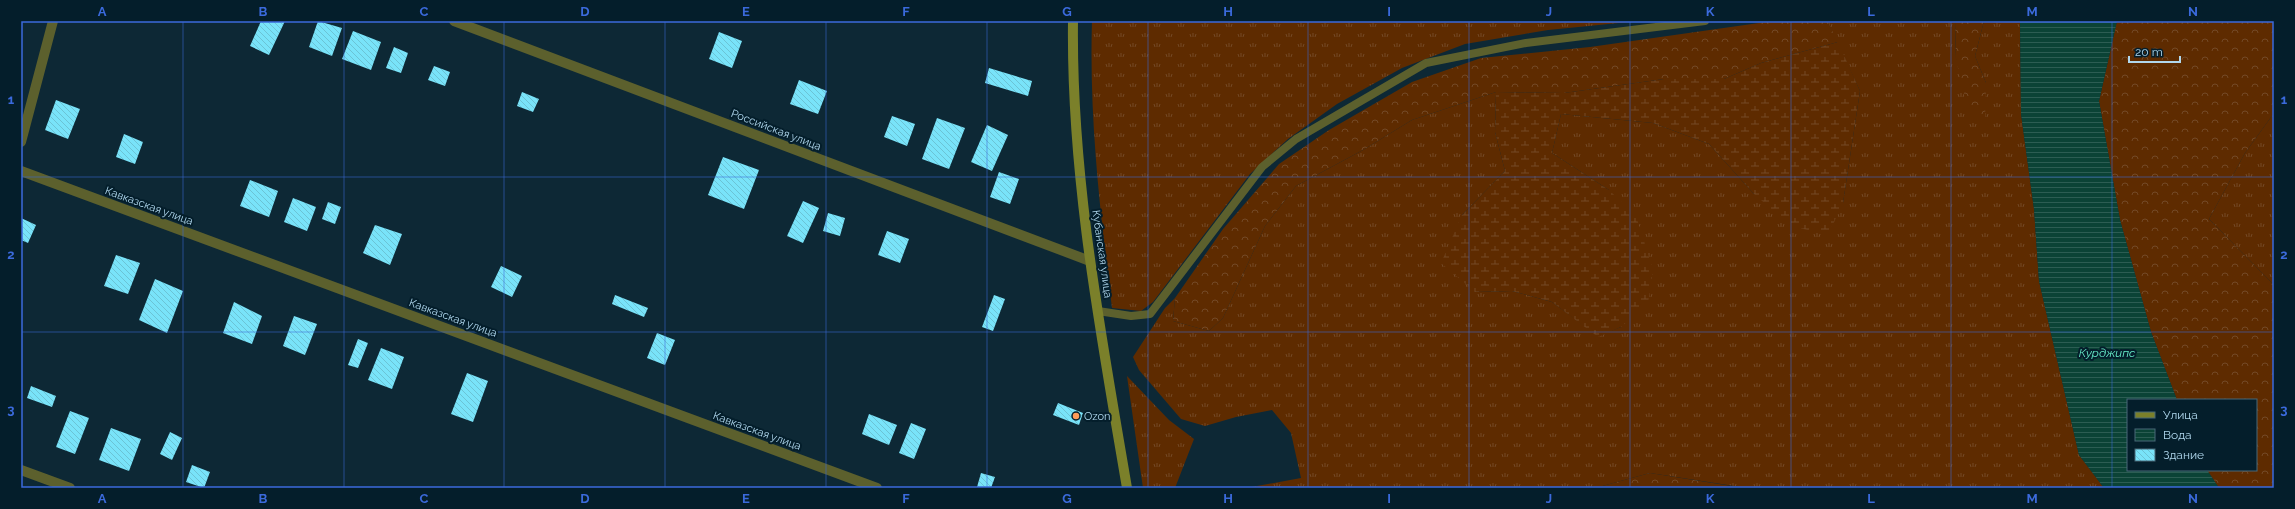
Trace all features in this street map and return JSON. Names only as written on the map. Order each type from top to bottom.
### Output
[{"type":"main road","name":"Кубанская улица","points":[[1073,21],[1075,137],[1090,261],[1127,488]]},
{"type":"street","points":[[21,142],[54,21]]},
{"type":"street","name":"Российская улица","points":[[454,21],[1090,261]]},
{"type":"street","name":"Кавказская улица","points":[[21,171],[877,488]]},
{"type":"street","points":[[21,470],[70,488]]},
{"type":"lane","points":[[1098,311],[1131,316],[1150,314],[1262,167],[1296,139],[1426,63],[1526,43],[1705,21]]},
{"type":"green space","points":[[1092,21],[1639,21],[1548,30],[1465,44],[1402,68],[1337,104],[1288,139],[1250,174],[1153,302],[1141,311],[1112,308],[1096,164],[1092,93]]},
{"type":"green space","points":[[1773,21],[1827,21],[1838,42],[1761,63],[1724,79],[1664,79],[1564,93],[1496,92],[1412,120],[1363,150],[1296,186],[1265,226],[1223,318],[1209,331],[1173,321],[1175,298],[1223,229],[1279,164],[1329,130],[1412,82],[1481,58],[1590,47]]},
{"type":"green space","points":[[1827,21],[1955,21],[1956,59],[1986,83],[1975,56],[1984,21],[2020,21],[2021,114],[2034,209],[2039,281],[2079,455],[2104,488],[1747,488],[1650,473],[1595,488],[1246,488],[1301,478],[1291,433],[1272,410],[1236,417],[1205,426],[1181,419],[1139,370],[1133,357],[1165,308],[1175,298],[1173,321],[1209,331],[1223,318],[1265,226],[1296,186],[1363,150],[1412,120],[1496,92],[1495,132],[1505,171],[1462,215],[1475,292],[1512,291],[1552,302],[1598,336],[1621,327],[1609,190],[1552,153],[1561,114],[1653,123],[1709,144],[1754,194],[1843,203],[1860,91]]},
{"type":"green space","points":[[1955,21],[1984,21],[1975,56],[1986,83],[1985,121],[1967,107],[1956,59]]},
{"type":"green space","points":[[2117,21],[2274,21],[2274,113],[2245,153],[2209,219],[2274,285],[2274,488],[2219,488],[2208,471],[2257,471],[2257,399],[2177,399],[2151,332],[2120,220],[2099,101]]},
{"type":"green space","points":[[1838,42],[1860,91],[1843,203],[1828,235],[1791,226],[1754,194],[1709,144],[1653,123],[1561,114],[1552,153],[1609,190],[1636,216],[1653,270],[1648,303],[1621,327],[1598,337],[1552,302],[1512,291],[1475,292],[1441,263],[1462,215],[1505,171],[1495,132],[1496,92],[1564,93],[1664,79],[1724,79],[1761,63]]},
{"type":"green space","points":[[2274,113],[2274,285],[2209,219],[2245,153]]},
{"type":"green space","points":[[1127,376],[1169,420],[1194,439],[1175,488],[1143,488]]},
{"type":"green space","points":[[1650,473],[1744,488],[1595,488]]},
{"type":"water","name":"Курджипс","points":[[2020,21],[2117,21],[2099,101],[2120,220],[2151,332],[2177,399],[2127,399],[2127,471],[2208,471],[2219,488],[2104,488],[2079,455],[2039,281],[2034,209],[2021,114]]},
{"type":"building","points":[[261,21],[285,21],[269,55],[250,46]]},
{"type":"building","points":[[318,21],[342,28],[332,56],[309,47]]},
{"type":"building","points":[[353,31],[381,42],[371,70],[342,59]]},
{"type":"building","points":[[719,32],[742,41],[732,68],[709,59]]},
{"type":"building","points":[[394,47],[408,53],[401,73],[386,68]]},
{"type":"building","points":[[434,66],[450,72],[445,86],[428,80]]},
{"type":"building","points":[[989,68],[1032,81],[1028,96],[985,83]]},
{"type":"building","points":[[799,80],[827,91],[818,114],[790,104]]},
{"type":"building","points":[[522,92],[539,99],[533,112],[517,106]]},
{"type":"building","points":[[56,100],[80,109],[68,139],[45,130]]},
{"type":"building","points":[[892,116],[915,124],[907,146],[884,137]]},
{"type":"building","points":[[937,118],[965,128],[949,169],[922,159]]},
{"type":"building","points":[[987,125],[1008,135],[992,171],[971,162]]},
{"type":"building","points":[[124,134],[143,142],[135,164],[116,157]]},
{"type":"building","points":[[723,157],[759,170],[744,209],[708,195]]},
{"type":"building","points":[[999,172],[1019,179],[1010,204],[990,197]]},
{"type":"building","points":[[250,180],[278,191],[269,217],[240,206]]},
{"type":"building","points":[[293,198],[316,207],[307,231],[284,222]]},
{"type":"building","points":[[803,201],[819,208],[803,243],[787,236]]},
{"type":"building","points":[[328,202],[341,207],[335,224],[322,219]]},
{"type":"building","points":[[828,213],[845,218],[840,236],[823,231]]},
{"type":"building","points":[[21,218],[36,225],[28,243],[21,240]]},
{"type":"building","points":[[375,225],[402,234],[390,265],[363,253]]},
{"type":"building","points":[[887,231],[909,239],[900,263],[878,255]]},
{"type":"building","points":[[116,255],[140,263],[128,294],[104,286]]},
{"type":"building","points":[[501,266],[522,276],[512,297],[491,287]]},
{"type":"building","points":[[155,279],[183,291],[167,333],[139,320]]},
{"type":"building","points":[[615,295],[648,308],[644,317],[612,304]]},
{"type":"building","points":[[994,295],[1005,299],[993,331],[982,327]]},
{"type":"building","points":[[234,302],[262,316],[252,344],[223,333]]},
{"type":"building","points":[[294,316],[317,324],[305,355],[283,346]]},
{"type":"building","points":[[657,333],[675,340],[665,365],[647,358]]},
{"type":"building","points":[[358,339],[368,343],[358,368],[348,365]]},
{"type":"building","points":[[381,348],[404,357],[392,389],[368,380]]},
{"type":"building","points":[[467,373],[488,381],[473,422],[451,414]]},
{"type":"building","points":[[31,386],[56,396],[52,407],[27,398]]},
{"type":"building","points":[[1058,403],[1083,413],[1079,425],[1053,415]]},
{"type":"building","points":[[70,411],[89,418],[75,454],[56,447]]},
{"type":"building","points":[[869,414],[897,425],[889,445],[862,434]]},
{"type":"building","points":[[911,423],[926,429],[914,459],[899,453]]},
{"type":"building","points":[[111,428],[141,439],[129,471],[99,460]]},
{"type":"building","points":[[170,432],[182,438],[172,460],[160,454]]},
{"type":"building","points":[[192,465],[210,472],[204,488],[186,482]]},
{"type":"building","points":[[981,473],[995,477],[991,488],[977,487]]},
{"type":"place","name":"Ozon","points":[[1076,416]]}]
